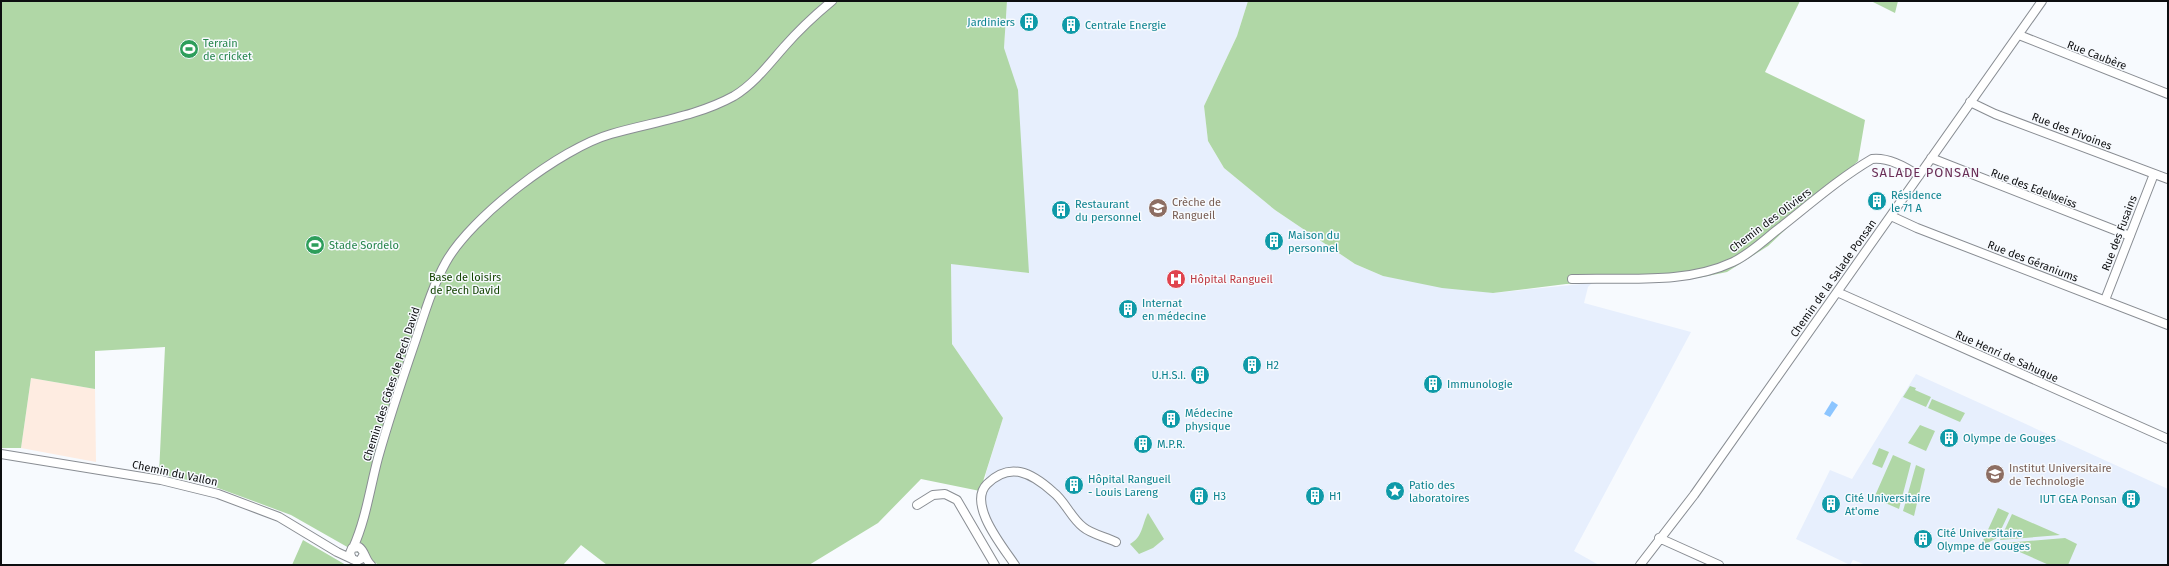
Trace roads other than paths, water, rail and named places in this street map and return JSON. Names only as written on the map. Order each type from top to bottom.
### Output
[{"type":"street","name":"Chemin des Côtes de Pech David","points":[[352,548],[366,512],[386,428],[427,307],[447,261],[476,224],[529,179],[576,148],[608,134],[710,107],[736,94],[758,75],[798,32],[832,1]]},
{"type":"street","name":"Chemin de la Salade Ponsan","points":[[1640,565],[1659,538],[1694,494],[2042,1]]},
{"type":"street","name":"Rue Caubère","points":[[2019,35],[2168,94]]},
{"type":"street","name":"Rue des Pivoines","points":[[1970,102],[1995,114],[2168,179]]},
{"type":"street","name":"Chemin des Oliviers","points":[[1572,279],[1662,278],[1714,269],[1733,262],[1749,252],[1821,195],[1872,159],[1879,158],[1893,162],[1919,176]]},
{"type":"street","name":"Rue des Edelweiss","points":[[1931,158],[2130,236]]},
{"type":"street","name":"Rue des Fusains","points":[[2105,300],[2154,174]]},
{"type":"street","name":"Rue des Géraniums","points":[[1890,216],[1917,228],[2168,325]]},
{"type":"street","name":"Rue Henri de Sahuque","points":[[1837,292],[2168,439]]},
{"type":"street","name":"Chemin du Vallon","points":[[1,454],[192,486],[279,517],[357,561]]},
{"type":"street","points":[[1015,565],[982,510],[980,496],[985,485],[1002,472],[1023,471],[1054,492],[1083,527],[1116,542]]},
{"type":"street","points":[[917,505],[933,495],[945,494],[957,500],[995,565]]},
{"type":"street","name":"Chemin des Côtes de Pech David","points":[[363,552],[366,512]]},
{"type":"street","points":[[1659,538],[1720,565]]},
{"type":"street","points":[[332,548],[342,550],[359,547],[371,565]]},
{"type":"street","points":[[352,548],[350,553],[357,561],[361,559],[363,552]]},
{"type":"water","points":[[1832,401],[1838,405],[1830,417],[1824,414]]},
{"type":"place","name":"Jardiniers","points":[[1029,22]]},
{"type":"place","name":"Centrale Energie","points":[[1071,25]]},
{"type":"place","name":"Terrain de cricket","points":[[189,49]]},
{"type":"place","name":"Résidence le 71 A","points":[[1877,201]]},
{"type":"place","name":"Crèche de Rangueil","points":[[1158,208]]},
{"type":"place","name":"Restaurant du personnel","points":[[1061,210]]},
{"type":"place","name":"Maison du personnel","points":[[1274,241]]},
{"type":"place","name":"Stade Sordelo","points":[[315,245]]},
{"type":"place","name":"Hôpital Rangueil","points":[[1176,279]]},
{"type":"place","name":"Internat en médecine","points":[[1128,309]]},
{"type":"place","name":"H2","points":[[1252,365]]},
{"type":"place","name":"U.H.S.I.","points":[[1200,375]]},
{"type":"place","name":"Immunologie","points":[[1433,384]]},
{"type":"place","name":"Médecine physique","points":[[1171,419]]},
{"type":"place","name":"Olympe de Gouges","points":[[1949,438]]},
{"type":"place","name":"M.P.R.","points":[[1143,444]]},
{"type":"place","name":"Institut Universitaire de Technologie","points":[[1995,474]]},
{"type":"place","name":"Hôpital Rangueil - Louis Lareng","points":[[1074,485]]},
{"type":"place","name":"Patio des laboratoires","points":[[1395,491]]},
{"type":"place","name":"H3","points":[[1199,496]]},
{"type":"place","name":"H1","points":[[1315,496]]},
{"type":"place","name":"IUT GEA Ponsan","points":[[2131,499]]},
{"type":"place","name":"Cité Universitaire At'ome","points":[[1831,504]]},
{"type":"place","name":"Cité Universitaire Olympe de Gouges","points":[[1923,539]]},
{"type":"district","name":"SALADE PONSAN","points":[[1926,172]]},
{"type":"park label","name":"Base de loisirs de Pech David","points":[[465,283]]}]
